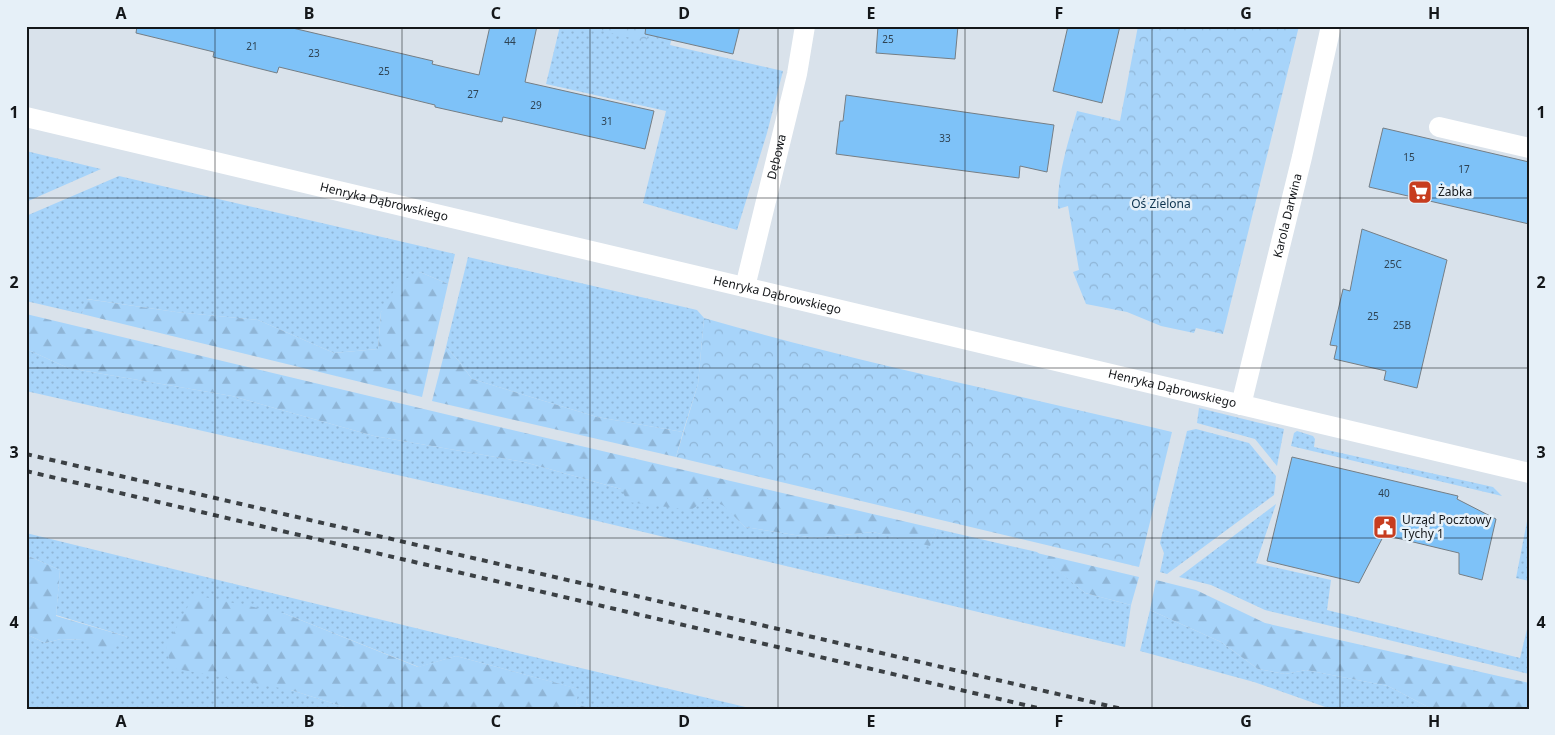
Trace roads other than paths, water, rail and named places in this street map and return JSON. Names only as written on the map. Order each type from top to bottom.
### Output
[{"type":"street","name":"Dębowa","points":[[745,287],[797,74],[805,26]]},
{"type":"street","name":"Karola Darwina","points":[[1241,405],[1302,157],[1331,26]]},
{"type":"street","name":"Henryka Dąbrowskiego","points":[[26,118],[1529,473]]},
{"type":"street","points":[[1439,127],[1529,148]]},
{"type":"railway","points":[[26,454],[1122,709]]},
{"type":"railway","points":[[26,471],[1042,709]]},
{"type":"place","name":"Żabka","points":[[1420,192]]},
{"type":"place","name":"Urząd Pocztowy Tychy 1","points":[[1385,527]]},
{"type":"park label","name":"Oś Zielona","points":[[1161,204]]}]
